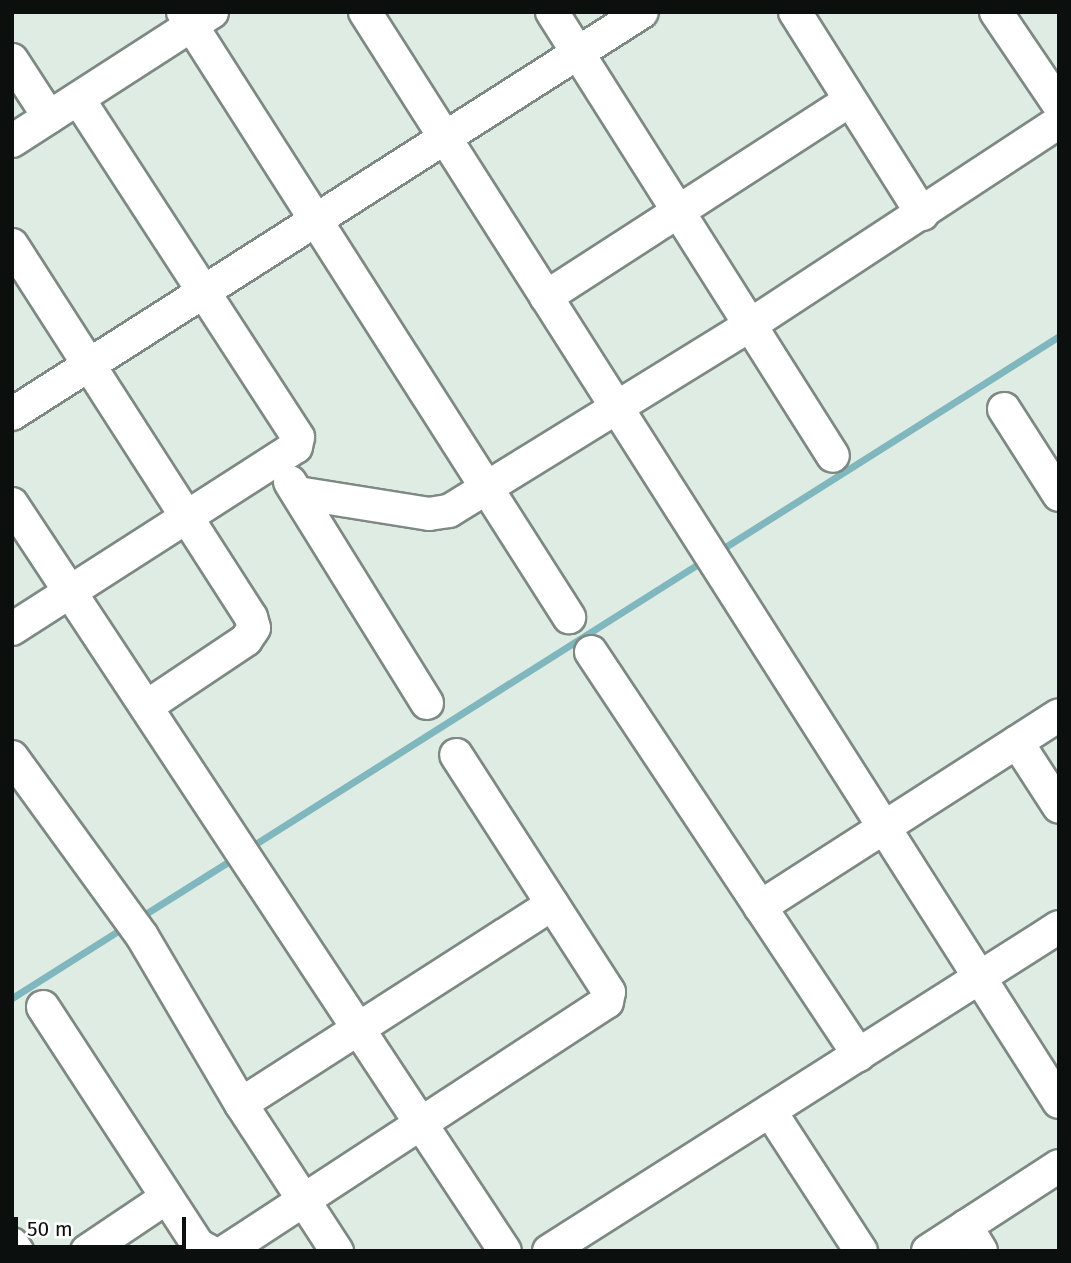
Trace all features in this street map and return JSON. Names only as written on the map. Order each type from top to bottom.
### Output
[{"type":"street","points":[[365,12],[1059,1102]]},
{"type":"street","points":[[552,12],[833,456]]},
{"type":"street","points":[[12,414],[642,12]]},
{"type":"street","points":[[794,12],[922,214]]},
{"type":"street","points":[[996,12],[1059,105]]},
{"type":"street","points":[[12,141],[79,100],[195,17],[315,220],[569,617]]},
{"type":"street","points":[[12,60],[49,117]]},
{"type":"street","points":[[12,629],[296,447],[298,437],[79,100]]},
{"type":"street","points":[[546,297],[850,100]]},
{"type":"street","points":[[298,493],[439,514],[486,488],[750,325],[1059,122]]},
{"type":"street","points":[[12,245],[91,364],[254,628],[246,640],[146,707]]},
{"type":"street","points":[[1004,409],[1059,495]]},
{"type":"street","points":[[275,460],[427,703]]},
{"type":"street","points":[[12,504],[505,1251]]},
{"type":"street","points":[[590,652],[859,1055]]},
{"type":"street","points":[[760,907],[1059,715]]},
{"type":"street","points":[[1017,742],[1059,807]]},
{"type":"street","points":[[226,1251],[607,1002],[609,992],[456,755]]},
{"type":"street","points":[[12,757],[142,936],[241,1104],[337,1251]]},
{"type":"street","points":[[241,1104],[552,904]]},
{"type":"street","points":[[550,1251],[1059,927]]},
{"type":"street","points":[[43,1007],[166,1198],[198,1245],[209,1251]]},
{"type":"street","points":[[770,1111],[861,1251]]},
{"type":"street","points":[[928,1251],[973,1238],[1059,1166]]},
{"type":"street","points":[[87,1251],[166,1198]]},
{"type":"street","points":[[12,1244],[17,1251]]},
{"type":"waterway","points":[[719,551],[1059,336]]},
{"type":"waterway","points":[[249,848],[706,559]]},
{"type":"waterway","points":[[139,918],[236,857]]},
{"type":"waterway","points":[[12,998],[126,926]]}]
